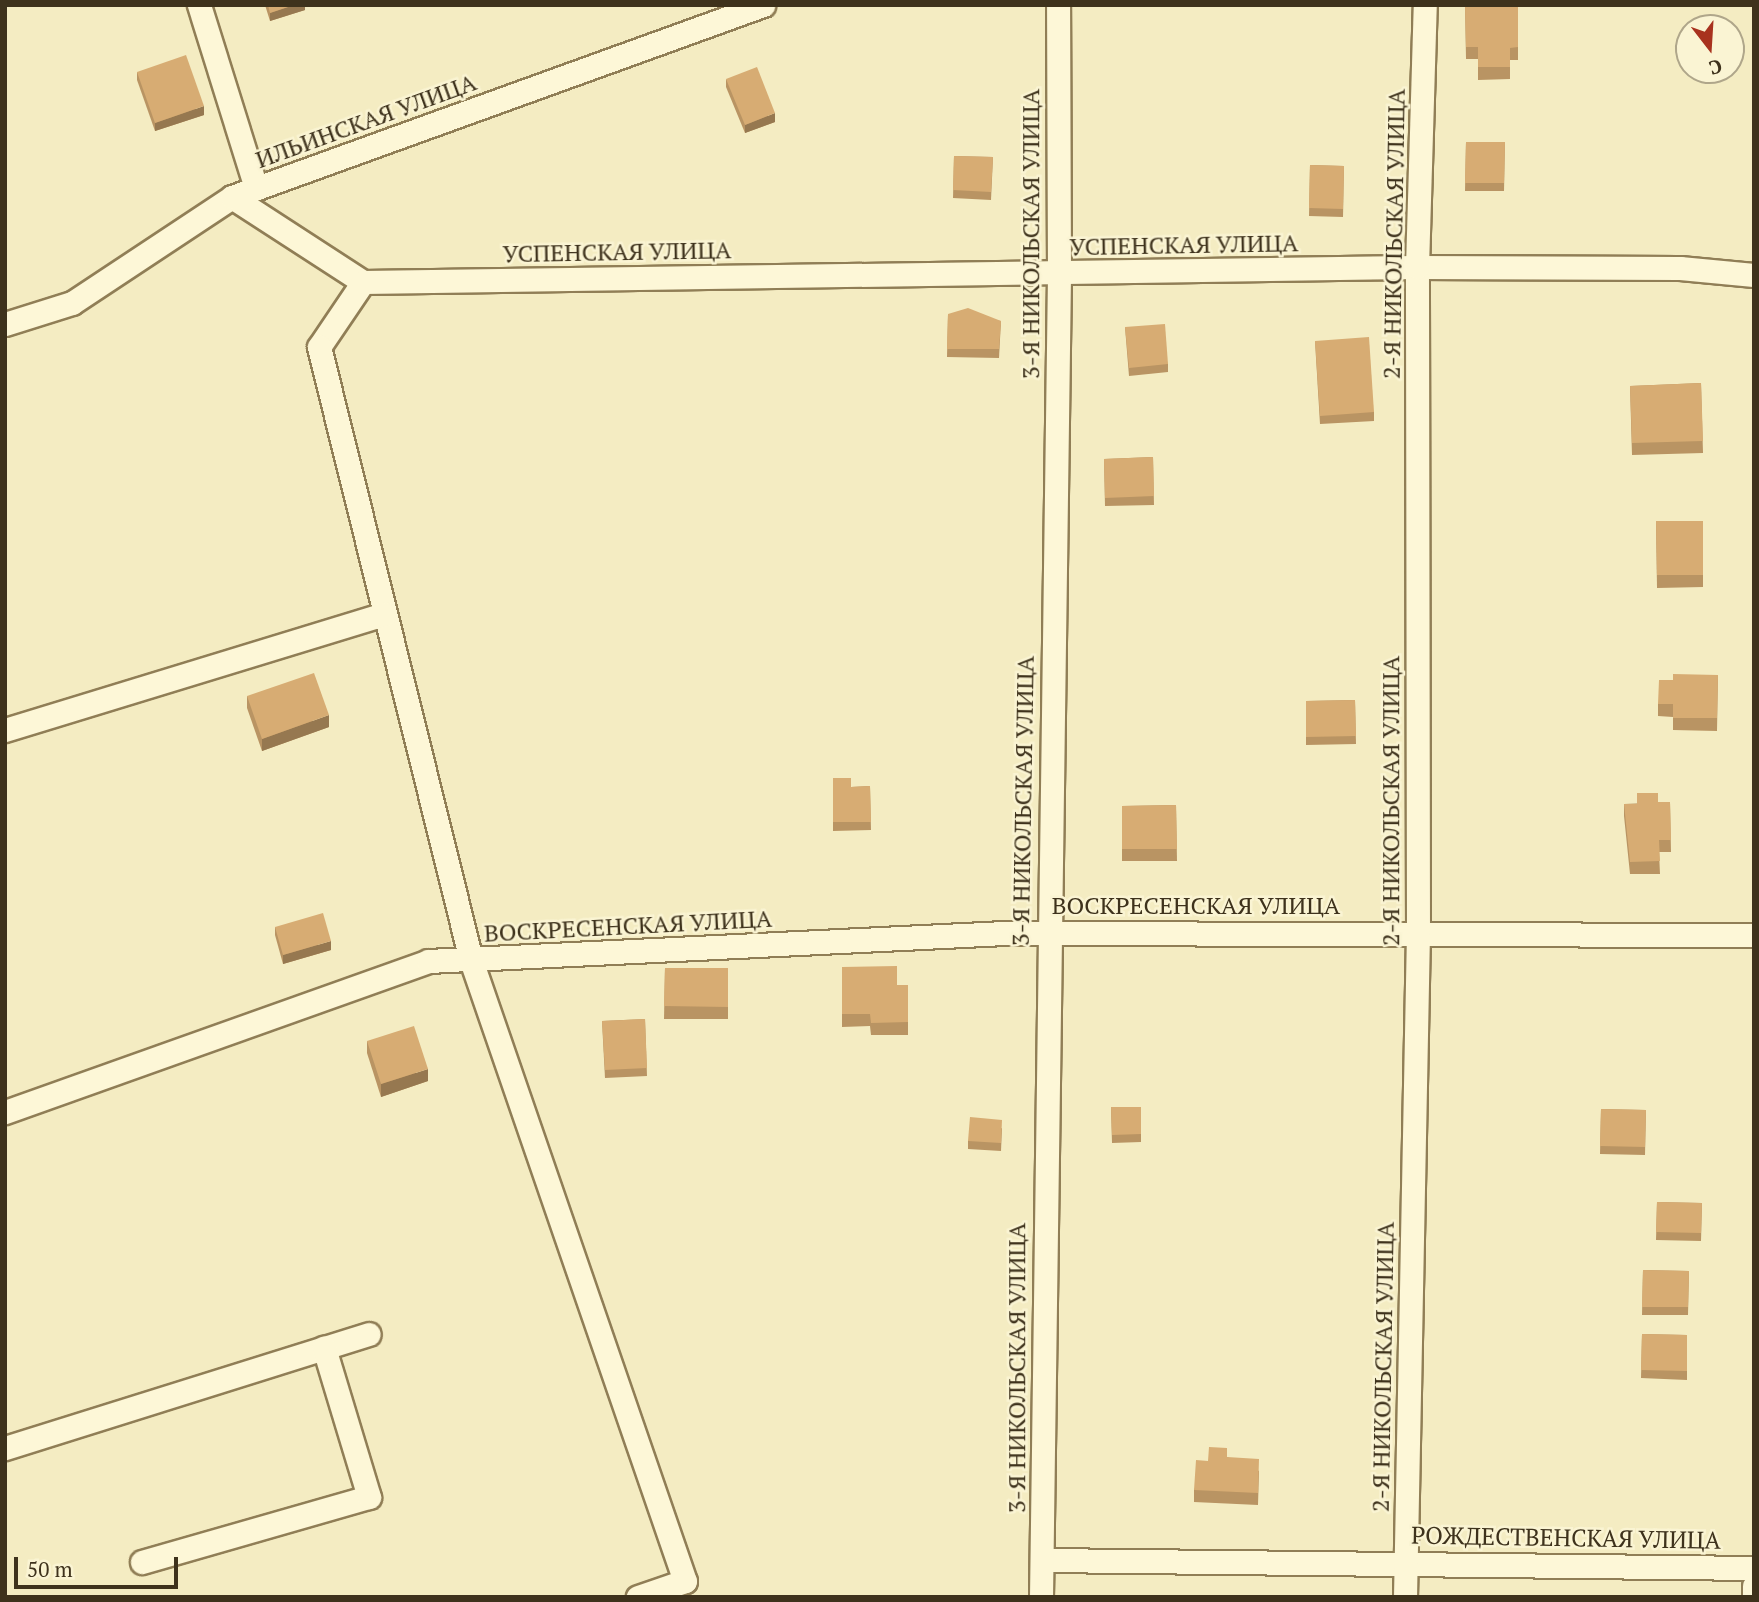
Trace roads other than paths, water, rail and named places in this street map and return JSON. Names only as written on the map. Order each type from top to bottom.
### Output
[{"type":"street","points":[[199,5],[256,188]]},
{"type":"street","name":"ИЛЬИНСКАЯ УЛИЦА","points":[[5,324],[72,303],[232,197],[763,5]]},
{"type":"street","name":"3-Я НИКОЛЬСКАЯ УЛИЦА","points":[[1041,1597],[1047,933],[1059,273],[1058,5]]},
{"type":"street","name":"2-Я НИКОЛЬСКАЯ УЛИЦА","points":[[1405,1597],[1418,932],[1417,267],[1425,5]]},
{"type":"street","points":[[232,197],[363,282],[319,347],[471,960],[685,1581],[638,1597]]},
{"type":"street","name":"УСПЕНСКАЯ УЛИЦА","points":[[363,282],[1417,267],[1680,268],[1754,275]]},
{"type":"street","points":[[5,730],[385,614]]},
{"type":"street","name":"ВОСКРЕСЕНСКАЯ УЛИЦА","points":[[5,1112],[428,961],[1047,933],[1754,935]]},
{"type":"street","points":[[5,1448],[369,1334]]},
{"type":"street","points":[[142,1562],[369,1497],[324,1348]]},
{"type":"street","name":"РОЖДЕСТВЕНСКАЯ УЛИЦА","points":[[1042,1560],[1406,1561],[1754,1568]]},
{"type":"street","points":[[1754,1586],[1754,1597]]}]
